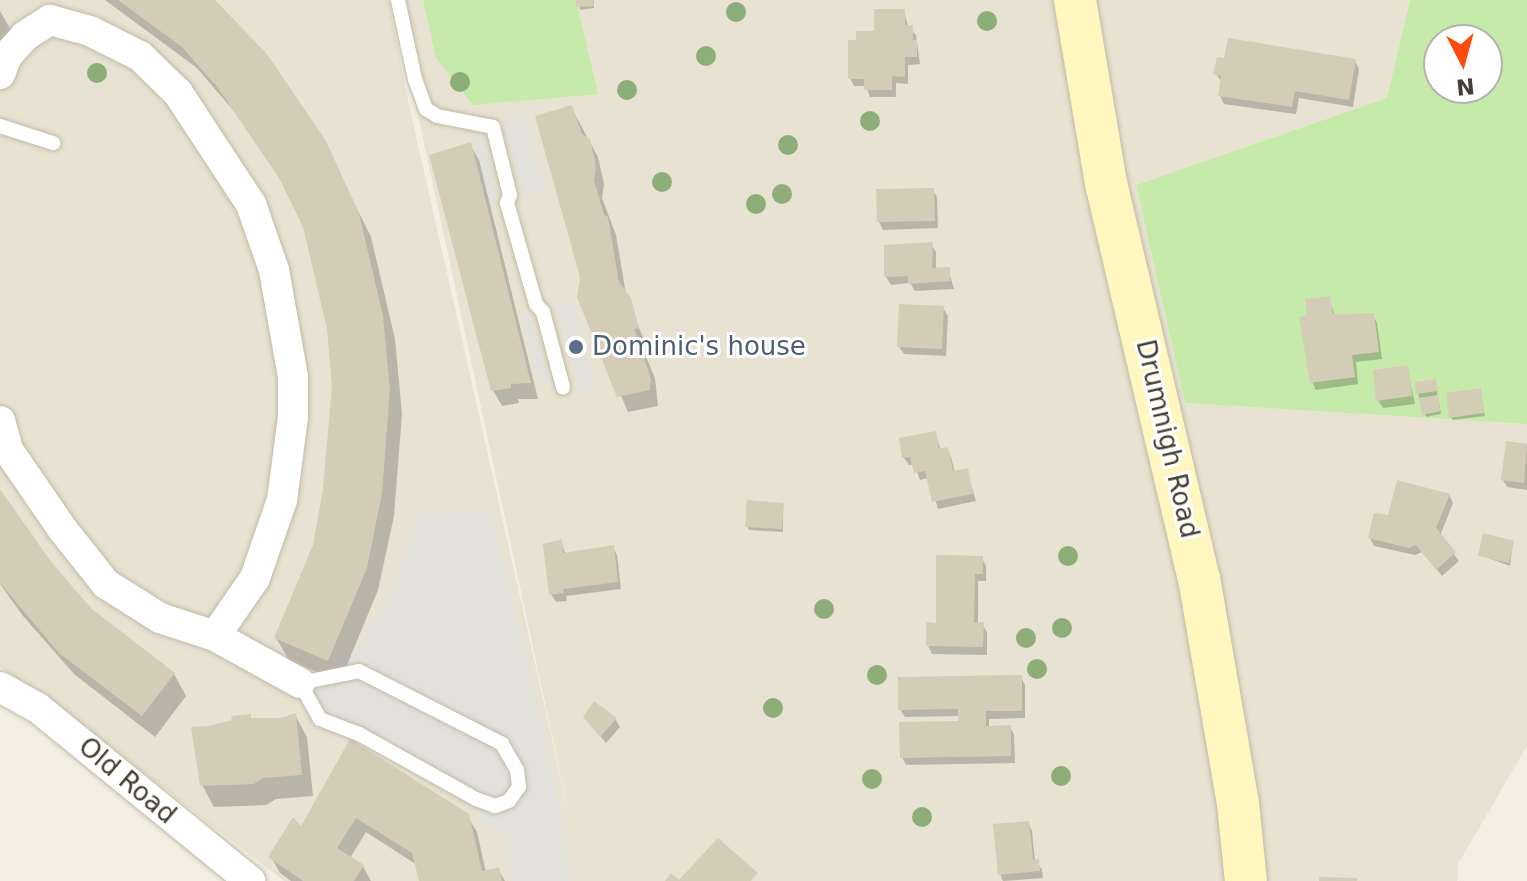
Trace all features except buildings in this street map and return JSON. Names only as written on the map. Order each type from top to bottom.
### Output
[{"type":"main road","name":"Drumnigh Road","points":[[1075,0],[1106,183],[1199,578],[1236,788],[1246,881]]},
{"type":"street","points":[[0,74],[7,56],[47,10],[140,56],[178,93],[251,204],[274,270],[293,377],[293,417],[282,500],[255,578],[215,636]]},
{"type":"street","points":[[0,421],[8,450],[63,530],[106,584],[160,618],[215,636],[300,683]]},
{"type":"street","name":"Old Road","points":[[0,687],[38,708],[250,881]]},
{"type":"lane","points":[[398,0],[415,79],[426,109],[437,116],[493,127],[510,195],[507,203],[536,304],[543,312],[563,387]]},
{"type":"lane","points":[[0,126],[53,143]]},
{"type":"lane","points":[[359,671],[502,744],[517,770],[519,787],[509,801],[495,806],[476,799],[359,734],[320,719],[300,683],[359,671]]},
{"type":"shaded area","points":[[0,0],[389,0],[405,87],[575,841],[393,0],[1410,0],[1387,98],[1136,185],[1185,403],[1527,424],[1527,746],[1458,864],[1457,881],[284,881],[54,704],[0,667]]},
{"type":"shaded area","points":[[525,114],[545,192],[523,196],[503,118]]},
{"type":"shaded area","points":[[481,133],[499,204],[490,205],[471,136]]},
{"type":"shaded area","name":"Dominic's house","points":[[573,301],[596,388],[579,391],[556,305]]},
{"type":"shaded area","points":[[528,312],[549,379],[539,382],[520,314]]},
{"type":"shaded area","points":[[492,512],[551,763],[572,881],[513,881],[503,831],[482,822],[479,809],[468,800],[362,739],[335,737],[312,724],[294,688],[243,666],[258,637],[322,678],[334,660],[359,647],[390,596],[417,515]]},
{"type":"green space","points":[[423,0],[576,0],[598,94],[473,105],[436,58]]},
{"type":"green space","points":[[1410,0],[1527,0],[1527,424],[1185,403],[1136,185],[1387,98]]},
{"type":"place","name":"Dominic's house","points":[[576,347]]}]
